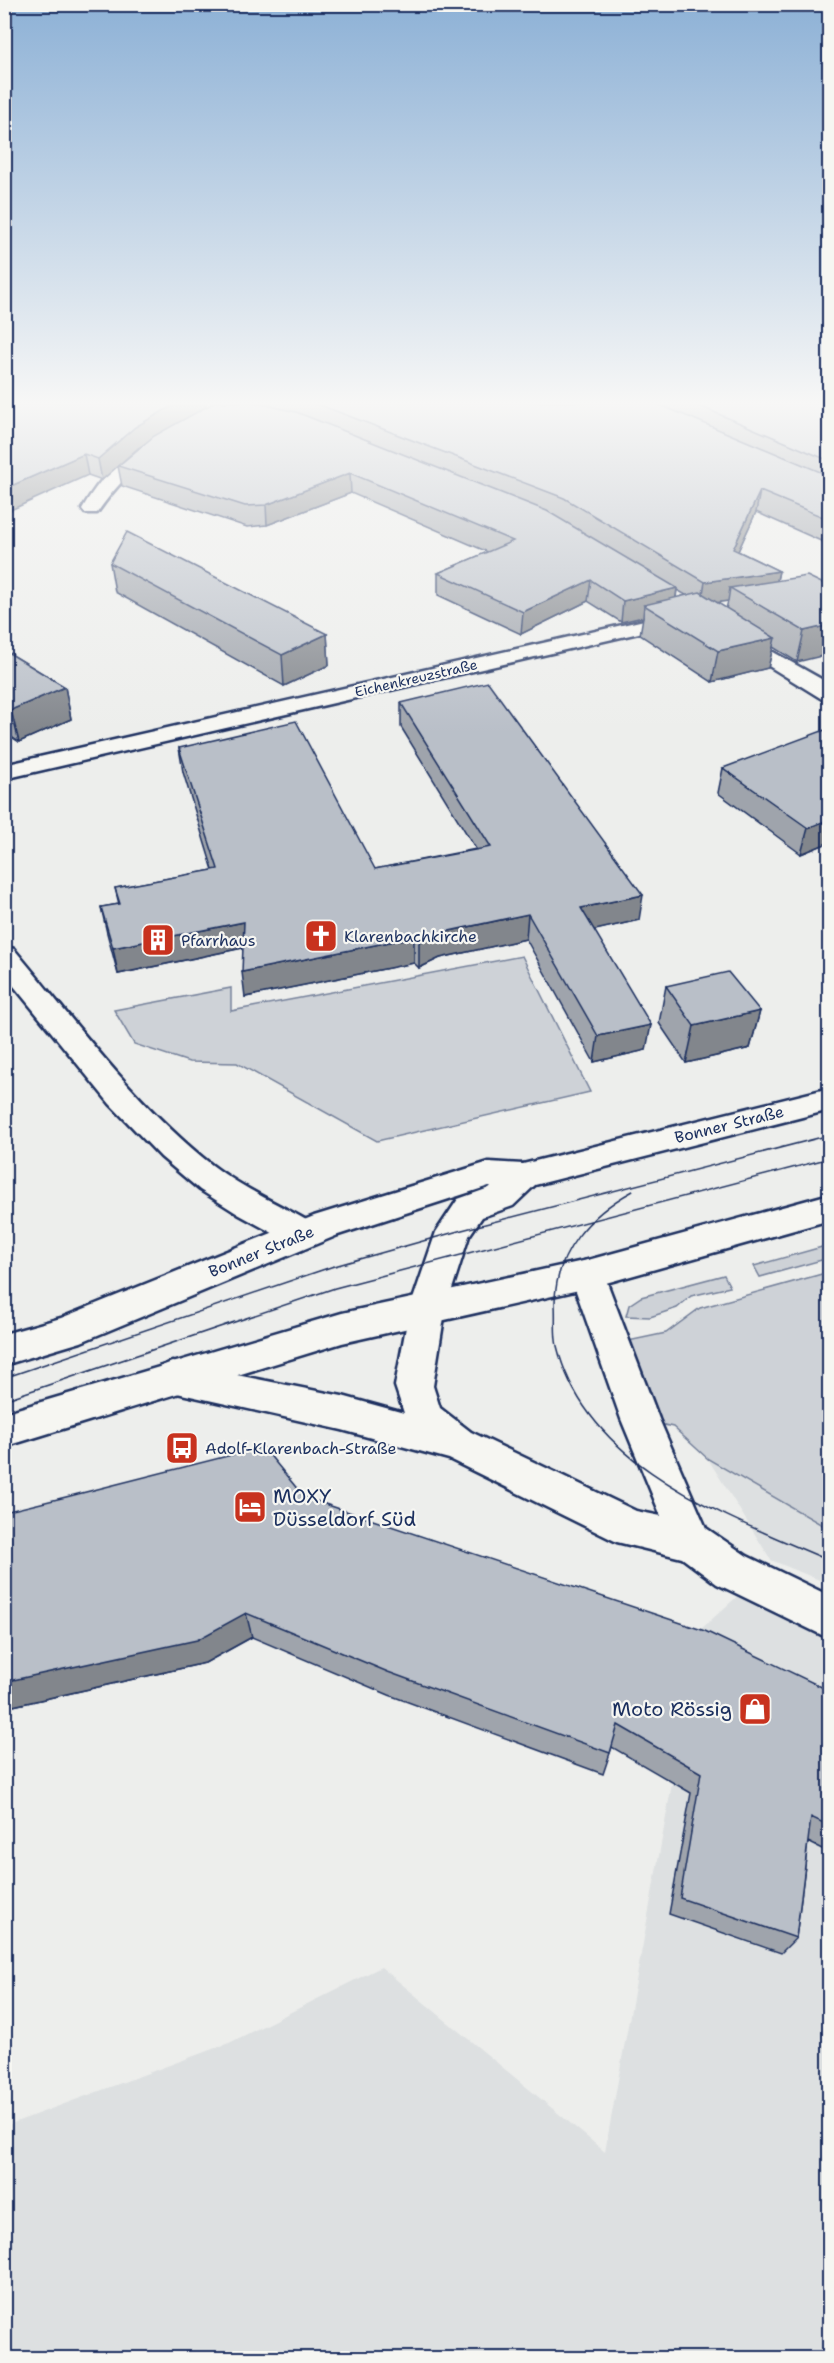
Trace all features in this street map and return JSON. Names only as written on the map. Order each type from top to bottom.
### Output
[{"type":"street","points":[[676,601],[830,694]]},
{"type":"street","name":"Eichenkreuzstraße","points":[[4,772],[707,618]]},
{"type":"street","points":[[4,955],[97,1070],[162,1137],[202,1174],[303,1234]]},
{"type":"street","name":"Bonner Straße","points":[[4,1350],[68,1331],[303,1234],[489,1174],[523,1176],[830,1099]]},
{"type":"street","name":"Bonner Straße","points":[[457,1444],[425,1418],[414,1386],[427,1311],[443,1259],[459,1220],[470,1208],[501,1197],[523,1176]]},
{"type":"street","name":"Bonner Straße","points":[[4,1430],[342,1328],[588,1274],[830,1207]]},
{"type":"street","points":[[588,1274],[640,1419],[669,1483],[690,1541]]},
{"type":"street","name":"Bonner Straße","points":[[172,1378],[342,1413],[457,1444],[631,1529],[690,1541],[732,1570],[830,1618]]},
{"type":"shaded area","points":[[522,956],[590,1092],[377,1141],[237,1063],[189,1062],[134,1044],[114,1010],[231,988],[231,1011]]},
{"type":"shaded area","points":[[829,1245],[829,1258],[760,1277],[754,1266]]},
{"type":"shaded area","points":[[829,1272],[829,1529],[708,1459],[673,1427],[660,1424],[628,1341],[666,1333],[700,1308]]},
{"type":"shaded area","points":[[724,1275],[730,1287],[691,1296],[677,1308],[650,1317],[626,1316],[629,1305],[641,1297]]},
{"type":"shaded area","points":[[708,1459],[829,1529],[829,1584],[771,1560]]},
{"type":"shaded area","points":[[741,1593],[829,1631],[829,2358],[5,2358],[5,2126],[229,2043],[381,1967],[605,2152],[700,1630]]},
{"type":"building","points":[[444,512],[549,512],[677,588],[623,601],[591,580],[523,612],[438,573],[513,541]]},
{"type":"building","points":[[588,512],[750,512],[733,549],[779,571],[705,582]]},
{"type":"building","points":[[811,512],[830,512],[830,520]]},
{"type":"building","points":[[127,532],[327,634],[282,655],[110,563]]},
{"type":"building","points":[[807,576],[830,587],[830,625],[804,631],[730,588]]},
{"type":"building","points":[[700,592],[775,638],[718,651],[644,605]]},
{"type":"building","points":[[4,650],[65,687],[11,710],[4,706]]},
{"type":"building","points":[[488,682],[643,895],[581,908],[651,1025],[598,1036],[528,914],[440,933],[419,942],[414,937],[242,972],[244,922],[113,948],[101,907],[120,904],[115,888],[218,869],[179,748],[296,721],[375,869],[491,847],[401,703]]},
{"type":"building","points":[[830,728],[830,819],[808,828],[723,768]]},
{"type":"building","points":[[728,972],[760,1011],[694,1026],[666,986]]},
{"type":"building","points":[[263,1447],[304,1497],[705,1631],[830,1691],[830,1826],[811,1817],[796,1938],[680,1898],[701,1773],[618,1725],[610,1753],[388,1672],[246,1613],[197,1640],[4,1682],[4,1512]]},
{"type":"tram line","points":[[4,1378],[331,1267],[462,1230],[830,1135]]},
{"type":"tram line","points":[[592,1221],[830,1158]]},
{"type":"tram line","points":[[592,1221],[617,1200],[633,1191]]},
{"type":"tram line","points":[[4,1400],[335,1288],[592,1221]]},
{"type":"tram line","points":[[592,1221],[568,1252],[561,1268],[556,1286],[555,1305],[557,1346],[573,1388],[598,1425],[629,1456],[666,1482],[748,1526],[830,1561]]},
{"type":"place","name":"Klarenbachkirche","points":[[321,936]]},
{"type":"place","name":"Pfarrhaus","points":[[158,940]]},
{"type":"place","name":"Adolf-Klarenbach-Straße","points":[[182,1448]]},
{"type":"place","name":"MOXY Düsseldorf Süd","points":[[250,1507]]},
{"type":"place","name":"Moto Rössig","points":[[755,1709]]}]
